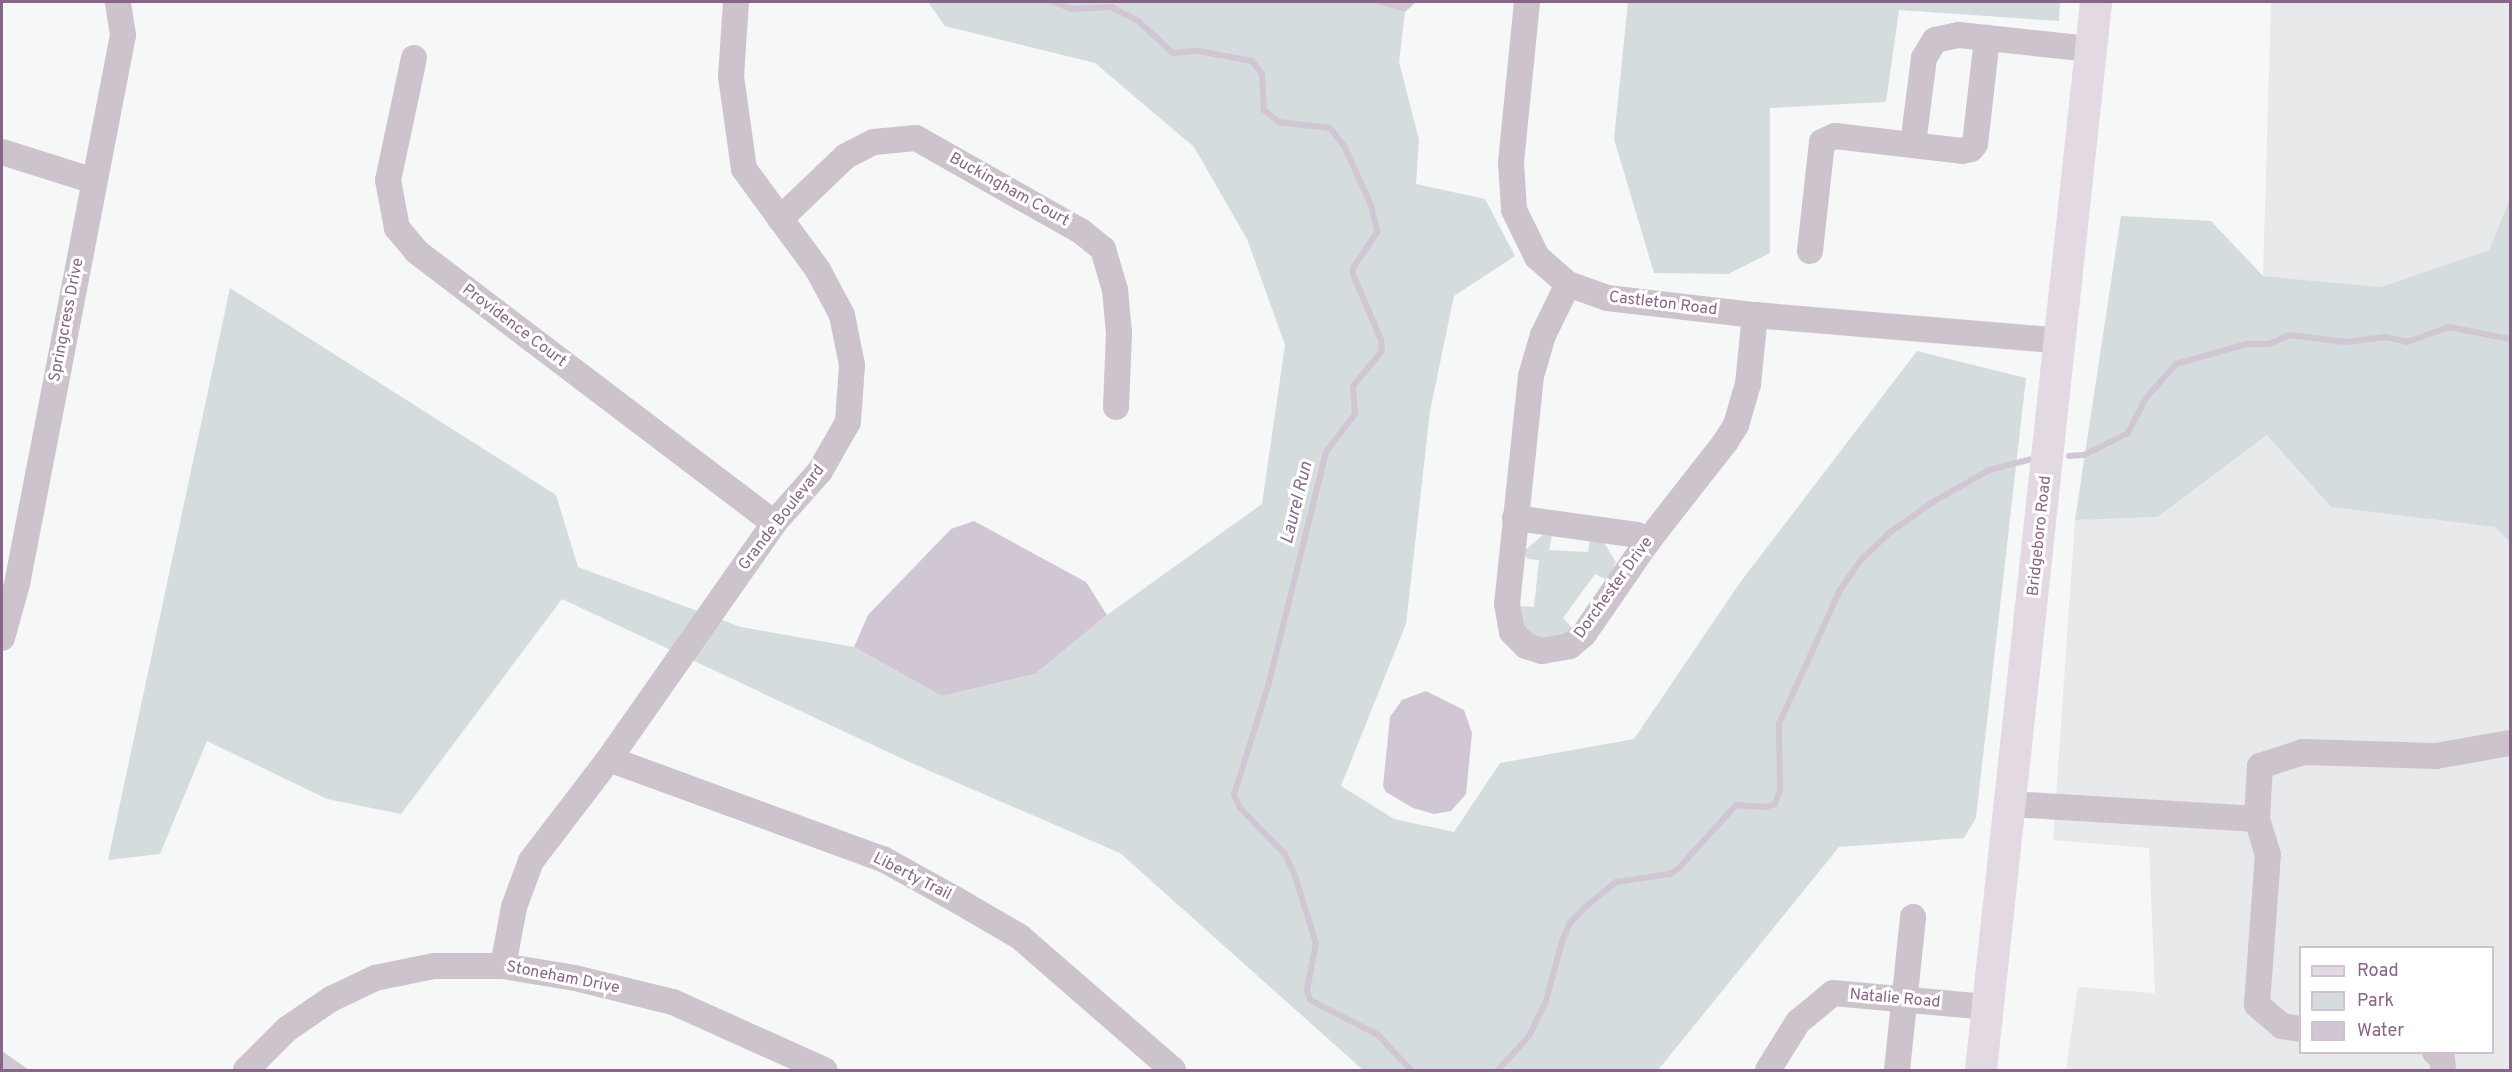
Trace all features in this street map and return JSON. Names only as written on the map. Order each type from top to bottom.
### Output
[{"type":"main road","name":"Bridgeboro Road","points":[[1981,1071],[2062,341],[2096,2]]},
{"type":"street","name":"Springcress Drive","points":[[2,638],[17,584],[123,35],[118,2]]},
{"type":"street","name":"Grande Boulevard","points":[[503,966],[514,907],[531,861],[609,759],[774,523],[820,471],[848,422],[852,365],[842,315],[818,270],[744,169],[730,77],[736,2]]},
{"type":"street","name":"Castleton Road","points":[[1527,2],[1511,163],[1514,210],[1537,257],[1568,284],[1607,298],[1755,315],[2062,341]]},
{"type":"street","points":[[1913,144],[1924,58],[1930,44],[1950,35],[2091,49]]},
{"type":"street","points":[[1810,251],[1819,151],[1824,139],[1835,136],[1962,151],[1974,147],[1987,38]]},
{"type":"street","name":"Providence Court","points":[[414,58],[388,180],[397,228],[417,252],[774,523]]},
{"type":"street","name":"Buckingham Court","points":[[780,219],[846,156],[874,142],[916,138],[1082,231],[1103,249],[1115,290],[1119,333],[1116,407]]},
{"type":"street","points":[[2,152],[94,181]]},
{"type":"street","name":"Dorchester Drive","points":[[1568,284],[1535,358],[1515,518],[1508,623],[1518,639],[1542,651],[1560,650],[1578,641],[1648,541],[1736,425],[1748,384],[1755,315]]},
{"type":"street","points":[[1515,518],[1637,535],[1648,541]]},
{"type":"street","points":[[2299,1029],[2282,1026],[2257,1005],[2268,854],[2257,819],[2260,766],[2303,752],[2436,756],[2511,743]]},
{"type":"street","name":"Liberty Trail","points":[[609,759],[883,859],[956,899],[1020,937],[1173,1071]]},
{"type":"street","points":[[2010,804],[2257,819]]},
{"type":"street","points":[[1897,1071],[1913,917]]},
{"type":"street","name":"Stoneham Drive","points":[[246,1071],[287,1029],[332,999],[375,978],[434,966],[503,966],[575,978],[674,1002],[824,1071]]},
{"type":"street","name":"Natalie Road","points":[[1768,1071],[1798,1022],[1833,993],[1988,1007]]},
{"type":"street","points":[[2436,1054],[2442,1058],[2443,1071]]},
{"type":"shaded area","points":[[2271,2],[2510,2],[2510,198],[2489,250],[2381,287],[2263,276]]},
{"type":"shaded area","points":[[2267,435],[2331,507],[2495,527],[2510,542],[2510,1070],[2066,1070],[2078,987],[2155,993],[2149,848],[2053,840],[2075,520],[2158,517]]},
{"type":"green space","points":[[928,2],[1370,2],[1405,12],[1399,62],[1419,140],[1416,184],[1485,199],[1515,256],[1454,296],[1430,411],[1406,624],[1341,786],[1394,819],[1454,832],[1500,763],[1634,739],[1739,584],[1917,351],[2026,378],[1976,818],[1964,838],[1839,847],[1658,1070],[1363,1070],[1120,853],[907,761],[562,599],[401,814],[327,799],[207,741],[160,854],[108,860],[230,288],[556,495],[578,567],[741,627],[854,647],[942,696],[1035,674],[1107,615],[1262,504],[1285,345],[1247,239],[1194,147],[1095,63],[945,26]]},
{"type":"green space","points":[[1628,2],[2060,2],[2059,21],[1899,10],[1886,102],[1770,108],[1770,253],[1728,274],[1654,273],[1614,139]]},
{"type":"green space","points":[[2510,198],[2510,542],[2495,527],[2331,507],[2267,435],[2158,517],[2075,520],[2121,216],[2211,221],[2263,276],[2381,287],[2489,250]]},
{"type":"green space","points":[[1544,534],[1552,535],[1549,550],[1588,552],[1590,539],[1603,541],[1616,562],[1609,581],[1595,574],[1563,618],[1574,630],[1553,641],[1534,637],[1522,626],[1520,606],[1534,607],[1539,560],[1527,559],[1524,551]]},
{"type":"water","points":[[1370,2],[1416,2],[1405,12]]},
{"type":"water","points":[[974,521],[1086,582],[1107,615],[1035,674],[942,696],[854,647],[868,615],[951,529]]},
{"type":"water","points":[[1426,691],[1464,710],[1472,733],[1466,794],[1451,811],[1434,814],[1413,808],[1386,792],[1383,786],[1390,717],[1402,700]]},
{"type":"water","points":[[2,1051],[29,1070],[2,1070]]},
{"type":"waterway","name":"Laurel Run","points":[[1054,2],[1071,9],[1111,7],[1137,20],[1173,53],[1198,51],[1252,61],[1262,74],[1264,110],[1279,122],[1330,128],[1344,146],[1371,205],[1377,232],[1353,268],[1353,274],[1381,340],[1382,351],[1353,386],[1355,414],[1326,452],[1269,683],[1234,795],[1240,808],[1285,854],[1294,873],[1316,943],[1307,990],[1310,1000],[1378,1035],[1411,1070]]},
{"type":"waterway","points":[[2069,456],[2084,455],[2128,433],[2146,398],[2176,364],[2247,344],[2269,344],[2289,335],[2346,342],[2386,337],[2407,342],[2449,327],[2510,339]]},
{"type":"waterway","points":[[1498,1070],[1529,1036],[1546,1001],[1562,941],[1570,923],[1585,907],[1616,882],[1670,874],[1678,869],[1736,805],[1765,807],[1775,804],[1780,790],[1779,724],[1840,590],[1862,559],[1889,533],[1933,502],[1989,470],[2035,458]]}]
